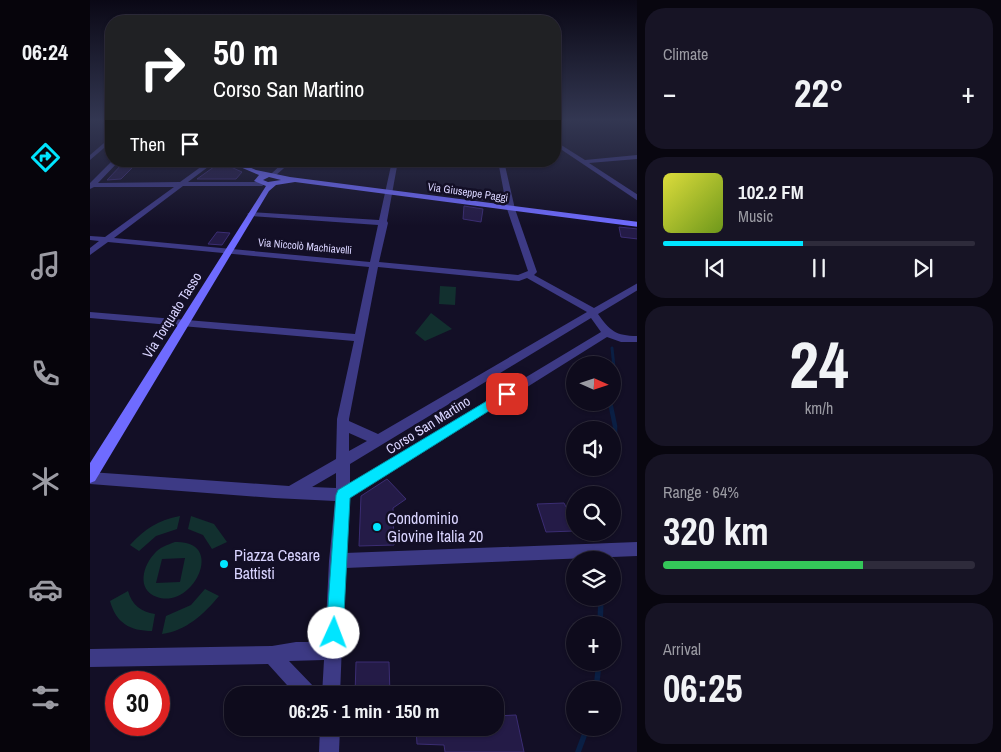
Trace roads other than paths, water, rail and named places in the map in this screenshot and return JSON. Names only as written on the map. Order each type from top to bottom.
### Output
[{"type":"main road","points":[[240,167],[266,181]]},
{"type":"main road","points":[[266,181],[271,175]]},
{"type":"main road","points":[[266,181],[271,175]]},
{"type":"main road","name":"Via Giuseppe Paggi","points":[[266,181],[296,180],[637,225]]},
{"type":"main road","name":"Via Torquato Tasso","points":[[90,477],[251,214],[266,181]]},
{"type":"street","points":[[574,155],[637,199]]},
{"type":"street","points":[[584,162],[637,157]]},
{"type":"street","points":[[91,184],[105,166]]},
{"type":"street","points":[[91,184],[109,167]]},
{"type":"street","points":[[90,252],[206,167]]},
{"type":"street","points":[[271,175],[281,167]]},
{"type":"street","points":[[332,686],[337,561],[343,495],[343,424],[394,167]]},
{"type":"street","points":[[502,167],[511,209],[533,272],[523,277]]},
{"type":"street","points":[[91,184],[241,184],[266,181]]},
{"type":"street","points":[[251,214],[384,223]]},
{"type":"street","name":"Via Niccolò Machiavelli","points":[[90,238],[523,277]]},
{"type":"street","points":[[523,277],[594,312],[606,333],[620,340],[637,339]]},
{"type":"street","name":"Corso San Martino","points":[[344,462],[594,312],[635,290]]},
{"type":"street","points":[[90,314],[359,338]]},
{"type":"street","name":"Corso San Martino","points":[[343,495],[606,333]]},
{"type":"street","name":"Corso San Martino","points":[[343,424],[367,436],[381,440]]},
{"type":"street","points":[[292,492],[344,462]]},
{"type":"street","points":[[90,477],[343,495]]},
{"type":"street","points":[[337,561],[637,549]]},
{"type":"street","points":[[90,658],[272,655],[296,651],[334,651]]},
{"type":"street","points":[[272,655],[300,686]]},
{"type":"street","points":[[329,752],[330,736]]},
{"type":"waterway","points":[[612,348],[613,356]]},
{"type":"waterway","points":[[612,411],[614,421]]},
{"type":"waterway","points":[[600,616],[601,606]]},
{"type":"waterway","points":[[597,681],[598,671]]},
{"type":"waterway","points":[[578,752],[584,736]]},
{"type":"place","name":"Condominio Giovine Italia 20","points":[[377,527]]},
{"type":"place","name":"Piazza Cesare Battisti","points":[[224,564]]}]
